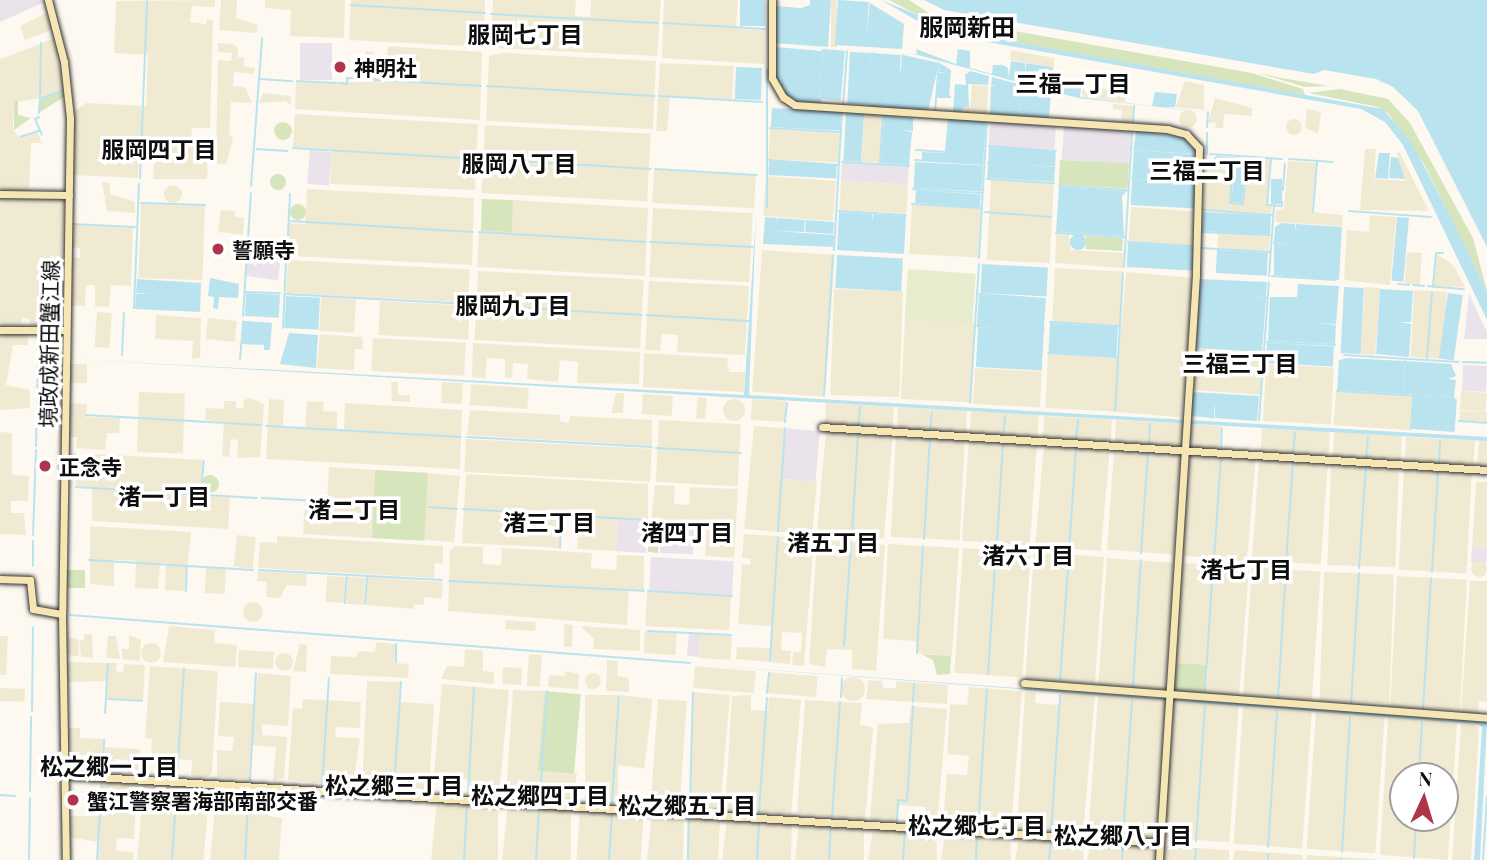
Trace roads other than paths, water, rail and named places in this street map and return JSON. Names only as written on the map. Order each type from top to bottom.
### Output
[{"type":"street","name":"境政成新田蟹江線","points":[[48,0],[68,86],[69,195],[62,614],[66,860]]},
{"type":"street","points":[[772,0],[772,78],[783,97],[796,105],[1167,130],[1191,137],[1201,150],[1159,860]]},
{"type":"street","points":[[0,194],[69,195]]},
{"type":"street","points":[[0,330],[66,330]]},
{"type":"street","points":[[822,427],[1487,470]]},
{"type":"street","points":[[0,579],[30,580],[33,609],[62,614]]},
{"type":"street","points":[[1024,683],[1169,697],[1487,718]]},
{"type":"street","points":[[65,775],[1160,843]]},
{"type":"water","points":[[740,0],[765,0],[765,26],[740,26]]},
{"type":"water","points":[[810,0],[831,0],[828,47],[774,43],[775,6],[801,8],[810,5]]},
{"type":"water","points":[[838,0],[869,2],[866,38],[870,3],[904,24],[902,49],[835,45]]},
{"type":"water","points":[[881,0],[959,32],[1383,109],[1412,143],[1487,291],[1487,320],[1403,145],[1385,122],[1361,109],[960,37],[921,23]]},
{"type":"water","points":[[924,0],[1487,0],[1487,247],[1418,111],[1393,87],[1376,79],[1324,70],[1314,74],[944,10]]},
{"type":"water","points":[[775,45],[917,54],[916,49],[956,64],[958,49],[970,51],[970,68],[992,74],[993,65],[1003,65],[1008,68],[1009,78],[1011,61],[1025,63],[1025,74],[1026,63],[1053,67],[1052,90],[1057,91],[1063,80],[1082,81],[1080,97],[1152,106],[1155,92],[1177,94],[1175,107],[1165,107],[1204,112],[1078,98],[914,54]]},
{"type":"water","points":[[775,47],[822,51],[819,105],[800,103],[785,95],[775,77]]},
{"type":"water","points":[[824,49],[845,51],[841,101],[820,99]]},
{"type":"water","points":[[850,52],[871,53],[868,105],[847,104]]},
{"type":"water","points":[[872,53],[901,55],[897,110],[868,108]]},
{"type":"water","points":[[904,55],[939,63],[927,116],[892,108]]},
{"type":"water","points":[[940,63],[951,70],[949,97],[937,96],[939,73],[946,73],[939,72]]},
{"type":"water","points":[[736,67],[762,68],[761,100],[735,99]]},
{"type":"water","points":[[766,69],[768,69],[768,208]]},
{"type":"water","points":[[970,71],[989,76],[988,85],[968,84],[969,107],[963,107],[962,114],[953,112],[955,84],[966,85],[965,75]]},
{"type":"water","points":[[992,77],[1051,93],[1049,118],[1020,117],[1022,86],[1019,118],[990,116],[991,86],[996,86],[991,85]]},
{"type":"water","points":[[772,108],[841,112],[840,131],[771,127]]},
{"type":"water","points":[[846,112],[863,113],[860,162],[843,161]]},
{"type":"water","points":[[884,115],[913,118],[913,131],[902,130],[912,132],[909,165],[881,163]]},
{"type":"water","points":[[950,119],[986,121],[983,164],[922,160],[922,152],[946,153]]},
{"type":"water","points":[[1136,130],[1184,137],[1197,153],[1134,148]]},
{"type":"water","points":[[989,147],[1056,151],[1055,166],[988,163]]},
{"type":"water","points":[[1134,150],[1197,154],[1195,182],[1132,178]]},
{"type":"water","points":[[1379,153],[1390,153],[1388,179],[1375,178]]},
{"type":"water","points":[[1216,156],[1246,158],[1242,203],[1231,202],[1235,169],[1208,166]]},
{"type":"water","points":[[1391,157],[1398,158],[1405,179],[1389,178]]},
{"type":"water","points":[[769,161],[837,165],[836,179],[768,175]]},
{"type":"water","points":[[915,162],[983,166],[982,192],[914,188]]},
{"type":"water","points":[[988,164],[1055,168],[1054,181],[987,178]]},
{"type":"water","points":[[1132,179],[1198,182],[1197,208],[1131,205]]},
{"type":"water","points":[[1271,179],[1282,179],[1282,204],[1271,204]]},
{"type":"water","points":[[1059,187],[1127,191],[1122,196],[1124,236],[1056,232]]},
{"type":"water","points":[[916,190],[981,195],[980,208],[915,203]]},
{"type":"water","points":[[839,212],[872,214],[872,221],[873,214],[906,216],[904,254],[837,250]]},
{"type":"water","points":[[1203,212],[1271,216],[1270,235],[1202,231]]},
{"type":"water","points":[[756,215],[749,395],[1487,437],[1487,441],[70,359],[744,395]]},
{"type":"water","points":[[765,217],[777,218],[777,223],[778,218],[805,220],[804,232],[775,231],[834,235],[833,247],[763,244]]},
{"type":"water","points":[[1397,217],[1409,218],[1403,282],[1391,281]]},
{"type":"water","points":[[806,220],[834,222],[833,234],[805,232]]},
{"type":"water","points":[[1281,223],[1295,224],[1295,233],[1296,224],[1342,227],[1339,280],[1274,275],[1274,244],[1338,247],[1274,242],[1275,227]]},
{"type":"water","points":[[1078,234],[1084,236],[1084,248],[1078,250],[1072,248],[1070,242],[1072,236]]},
{"type":"water","points":[[1128,243],[1194,246],[1193,270],[1127,267]]},
{"type":"water","points":[[1217,250],[1268,253],[1267,276],[1216,273]]},
{"type":"water","points":[[837,255],[903,258],[901,291],[835,288]]},
{"type":"water","points":[[982,264],[1048,267],[1046,296],[980,293]]},
{"type":"water","points":[[210,278],[239,284],[238,298],[219,297],[218,309],[213,308],[214,297],[208,296]]},
{"type":"water","points":[[137,279],[201,283],[200,312],[135,309],[136,294],[150,294],[136,293]]},
{"type":"water","points":[[1199,279],[1267,282],[1266,297],[1208,293],[1266,299],[1262,352],[1194,348]]},
{"type":"water","points":[[1298,284],[1339,286],[1336,324],[1319,323],[1336,325],[1335,344],[1268,341],[1270,297],[1297,297]]},
{"type":"water","points":[[1344,287],[1364,288],[1361,354],[1341,353]]},
{"type":"water","points":[[1380,289],[1413,291],[1411,322],[1400,322],[1411,324],[1409,357],[1376,354]]},
{"type":"water","points":[[246,293],[280,295],[279,318],[245,316]]},
{"type":"water","points":[[1448,293],[1463,295],[1454,360],[1439,358]]},
{"type":"water","points":[[979,295],[1046,300],[1044,331],[977,326]]},
{"type":"water","points":[[286,296],[320,298],[318,330],[284,328]]},
{"type":"water","points":[[244,321],[272,323],[270,350],[264,350],[264,345],[242,344]]},
{"type":"water","points":[[1050,323],[1118,327],[1116,357],[1048,353]]},
{"type":"water","points":[[978,327],[1044,330],[1042,370],[976,367]]},
{"type":"water","points":[[289,333],[318,335],[316,368],[280,364]]},
{"type":"water","points":[[1267,343],[1334,347],[1333,366],[1266,363]]},
{"type":"water","points":[[1347,358],[1404,361],[1402,394],[1337,390],[1339,360]]},
{"type":"water","points":[[1406,361],[1451,364],[1456,376],[1448,379],[1456,380],[1454,397],[1403,394]]},
{"type":"water","points":[[1192,392],[1259,396],[1257,421],[1215,418],[1215,399],[1212,418],[1190,416]]},
{"type":"water","points":[[1414,396],[1457,399],[1455,432],[1412,429]]},
{"type":"water","points":[[689,664],[1487,722],[1480,860],[1474,860],[1482,727],[1477,724]]},
{"type":"waterway","points":[[140,178],[147,0]]},
{"type":"waterway","points":[[351,5],[485,13]]},
{"type":"waterway","points":[[491,14],[658,23]]},
{"type":"waterway","points":[[663,23],[765,29]]},
{"type":"waterway","points":[[251,186],[262,38]]},
{"type":"waterway","points":[[40,97],[41,43]]},
{"type":"waterway","points":[[820,105],[823,50]]},
{"type":"waterway","points":[[843,106],[847,51]]},
{"type":"waterway","points":[[868,104],[872,53]]},
{"type":"waterway","points":[[899,108],[903,55]]},
{"type":"waterway","points":[[935,111],[939,63]]},
{"type":"waterway","points":[[340,83],[347,84],[347,78],[481,86]]},
{"type":"waterway","points":[[261,79],[292,81]]},
{"type":"waterway","points":[[297,81],[337,83]]},
{"type":"waterway","points":[[1019,115],[1022,85]]},
{"type":"waterway","points":[[487,86],[655,96]]},
{"type":"waterway","points":[[42,98],[64,90]]},
{"type":"waterway","points":[[659,96],[762,102]]},
{"type":"waterway","points":[[938,97],[950,97]]},
{"type":"waterway","points":[[39,113],[40,99]]},
{"type":"waterway","points":[[1133,122],[1134,106]]},
{"type":"waterway","points":[[834,250],[842,112]]},
{"type":"waterway","points":[[1207,127],[1208,112]]},
{"type":"waterway","points":[[860,162],[863,114]]},
{"type":"waterway","points":[[880,163],[883,115]]},
{"type":"waterway","points":[[39,117],[35,119],[42,135]]},
{"type":"waterway","points":[[916,150],[946,152],[949,119]]},
{"type":"waterway","points":[[979,258],[987,121]]},
{"type":"waterway","points":[[770,128],[840,132]]},
{"type":"waterway","points":[[20,137],[39,131]]},
{"type":"waterway","points":[[1124,267],[1132,131]]},
{"type":"waterway","points":[[1207,133],[1207,154]]},
{"type":"waterway","points":[[989,146],[1056,151]]},
{"type":"waterway","points":[[293,148],[477,159]]},
{"type":"waterway","points":[[257,149],[287,151]]},
{"type":"waterway","points":[[1134,149],[1196,153]]},
{"type":"waterway","points":[[1210,154],[1282,159]]},
{"type":"waterway","points":[[1233,170],[1230,203],[1243,204],[1247,157]]},
{"type":"waterway","points":[[483,159],[651,169]]},
{"type":"waterway","points":[[1271,159],[1267,205],[1282,206],[1282,202]]},
{"type":"waterway","points":[[1289,159],[1333,162]]},
{"type":"waterway","points":[[768,160],[838,165]]},
{"type":"waterway","points":[[915,160],[983,164]]},
{"type":"waterway","points":[[1313,212],[1317,161]]},
{"type":"waterway","points":[[842,162],[909,166]]},
{"type":"waterway","points":[[988,163],[1055,168]]},
{"type":"waterway","points":[[1283,190],[1285,164]]},
{"type":"waterway","points":[[655,169],[757,175]]},
{"type":"waterway","points":[[1132,178],[1197,182]]},
{"type":"waterway","points":[[987,179],[1054,183]]},
{"type":"waterway","points":[[134,308],[139,184]]},
{"type":"waterway","points":[[1059,186],[1127,190]]},
{"type":"waterway","points":[[913,189],[982,193]]},
{"type":"waterway","points":[[243,316],[251,193]]},
{"type":"waterway","points":[[287,254],[290,194]]},
{"type":"waterway","points":[[141,203],[205,205]]},
{"type":"waterway","points":[[912,204],[981,208]]},
{"type":"waterway","points":[[1269,276],[1274,206]]},
{"type":"waterway","points":[[1203,210],[1272,215]]},
{"type":"waterway","points":[[839,211],[906,215]]},
{"type":"waterway","points":[[1349,211],[1431,217]]},
{"type":"waterway","points":[[985,212],[1051,217]]},
{"type":"waterway","points":[[291,221],[473,232]]},
{"type":"waterway","points":[[72,224],[135,227]]},
{"type":"waterway","points":[[1331,246],[1332,230]]},
{"type":"waterway","points":[[479,232],[646,242]]},
{"type":"waterway","points":[[1201,232],[1270,235]]},
{"type":"waterway","points":[[1056,233],[1125,237]]},
{"type":"waterway","points":[[1305,233],[1305,244]]},
{"type":"waterway","points":[[650,242],[753,247]]},
{"type":"waterway","points":[[1128,242],[1193,246]]},
{"type":"waterway","points":[[1274,243],[1337,247]]},
{"type":"waterway","points":[[1201,248],[1270,252]]},
{"type":"waterway","points":[[1433,287],[1436,253],[1443,253]]},
{"type":"waterway","points":[[824,395],[833,255]]},
{"type":"waterway","points":[[283,328],[286,263]]},
{"type":"waterway","points":[[970,403],[979,264]]},
{"type":"waterway","points":[[1115,411],[1123,273]]},
{"type":"waterway","points":[[1272,276],[1335,280]]},
{"type":"waterway","points":[[1259,420],[1269,282]]},
{"type":"waterway","points":[[1398,284],[1409,285]]},
{"type":"waterway","points":[[1413,285],[1424,286]]},
{"type":"waterway","points":[[1428,286],[1464,289]]},
{"type":"waterway","points":[[246,292],[280,293]]},
{"type":"waterway","points":[[1427,358],[1432,292]]},
{"type":"waterway","points":[[1208,293],[1267,298]]},
{"type":"waterway","points":[[285,294],[468,304]]},
{"type":"waterway","points":[[979,294],[1045,299]]},
{"type":"waterway","points":[[475,305],[642,315]]},
{"type":"waterway","points":[[122,355],[124,313]]},
{"type":"waterway","points":[[646,315],[749,321]]},
{"type":"waterway","points":[[240,359],[243,321]]},
{"type":"waterway","points":[[1050,322],[1119,326]]},
{"type":"waterway","points":[[977,326],[1044,330]]},
{"type":"waterway","points":[[1267,342],[1335,345]]},
{"type":"waterway","points":[[1048,353],[1117,357]]},
{"type":"waterway","points":[[1344,355],[1459,362]]},
{"type":"waterway","points":[[36,446],[38,361],[42,356],[61,357]]},
{"type":"waterway","points":[[1402,395],[1405,361]]},
{"type":"waterway","points":[[1463,362],[1487,363]]},
{"type":"waterway","points":[[1337,391],[1454,398]]},
{"type":"waterway","points":[[1411,429],[1413,397]]},
{"type":"waterway","points":[[1213,418],[1214,400]]},
{"type":"waterway","points":[[785,422],[787,403]]},
{"type":"waterway","points":[[858,427],[860,407]]},
{"type":"waterway","points":[[930,431],[932,412]]},
{"type":"waterway","points":[[86,415],[262,425]]},
{"type":"waterway","points":[[1003,436],[1005,416]]},
{"type":"waterway","points":[[1076,440],[1078,420]]},
{"type":"waterway","points":[[1459,421],[1487,423]]},
{"type":"waterway","points":[[1149,444],[1150,424]]},
{"type":"waterway","points":[[266,426],[461,437]]},
{"type":"waterway","points":[[778,531],[785,428]]},
{"type":"waterway","points":[[1221,451],[1222,428]]},
{"type":"waterway","points":[[852,535],[858,433]]},
{"type":"waterway","points":[[1293,455],[1295,433]]},
{"type":"waterway","points":[[467,437],[652,447]]},
{"type":"waterway","points":[[1366,459],[1368,437]]},
{"type":"waterway","points":[[924,539],[930,438]]},
{"type":"waterway","points":[[1439,463],[1440,441]]},
{"type":"waterway","points":[[997,543],[1003,443]]},
{"type":"waterway","points":[[656,448],[741,453]]},
{"type":"waterway","points":[[1069,549],[1076,448]]},
{"type":"waterway","points":[[33,535],[36,450]]},
{"type":"waterway","points":[[1141,553],[1148,452]]},
{"type":"waterway","points":[[1214,558],[1221,457]]},
{"type":"waterway","points":[[201,493],[204,461]]},
{"type":"waterway","points":[[1286,563],[1293,462]]},
{"type":"waterway","points":[[1359,568],[1366,466]]},
{"type":"waterway","points":[[1432,572],[1438,471]]},
{"type":"waterway","points":[[76,487],[257,498]]},
{"type":"waterway","points":[[262,498],[374,504]]},
{"type":"waterway","points":[[428,507],[457,509]]},
{"type":"waterway","points":[[463,509],[647,520]]},
{"type":"waterway","points":[[560,548],[561,516]]},
{"type":"waterway","points":[[770,660],[778,537]]},
{"type":"waterway","points":[[33,541],[33,566]]},
{"type":"waterway","points":[[844,646],[851,541]]},
{"type":"waterway","points":[[917,653],[923,546]]},
{"type":"waterway","points":[[988,674],[996,550]]},
{"type":"waterway","points":[[1060,680],[1069,555]]},
{"type":"waterway","points":[[89,560],[253,570]]},
{"type":"waterway","points":[[1133,686],[1141,560]]},
{"type":"waterway","points":[[1205,692],[1213,564]]},
{"type":"waterway","points":[[186,591],[187,567]]},
{"type":"waterway","points":[[1278,698],[1286,569]]},
{"type":"waterway","points":[[259,570],[442,580]]},
{"type":"waterway","points":[[1351,704],[1359,573]]},
{"type":"waterway","points":[[345,603],[347,577]]},
{"type":"waterway","points":[[365,604],[367,577]]},
{"type":"waterway","points":[[1423,710],[1431,578]]},
{"type":"waterway","points":[[449,581],[644,591]]},
{"type":"waterway","points":[[648,591],[732,596]]},
{"type":"waterway","points":[[70,615],[690,663]]},
{"type":"waterway","points":[[32,711],[33,627]]},
{"type":"waterway","points":[[648,631],[731,635]]},
{"type":"waterway","points":[[396,644],[396,662]]},
{"type":"waterway","points":[[105,713],[108,664]]},
{"type":"waterway","points":[[177,776],[184,668]]},
{"type":"waterway","points":[[250,780],[256,673]]},
{"type":"waterway","points":[[767,693],[769,673]]},
{"type":"waterway","points":[[322,785],[329,678]]},
{"type":"waterway","points":[[841,697],[842,678]]},
{"type":"waterway","points":[[394,788],[401,682]]},
{"type":"waterway","points":[[913,702],[914,684]]},
{"type":"waterway","points":[[468,794],[474,687]]},
{"type":"waterway","points":[[978,827],[987,689]]},
{"type":"waterway","points":[[540,799],[547,691]]},
{"type":"waterway","points":[[690,805],[693,693]]},
{"type":"waterway","points":[[1051,832],[1060,695]]},
{"type":"waterway","points":[[612,803],[619,696]]},
{"type":"waterway","points":[[759,812],[767,698]]},
{"type":"waterway","points":[[108,699],[142,701]]},
{"type":"waterway","points":[[1123,836],[1132,700]]},
{"type":"waterway","points":[[832,817],[840,702]]},
{"type":"waterway","points":[[897,822],[898,800],[907,801],[913,706]]},
{"type":"waterway","points":[[1196,841],[1205,706]]},
{"type":"waterway","points":[[1268,847],[1277,711]]},
{"type":"waterway","points":[[30,791],[31,717]]},
{"type":"waterway","points":[[1342,852],[1350,717]]},
{"type":"waterway","points":[[1420,762],[1422,722]]},
{"type":"waterway","points":[[102,771],[104,740]]},
{"type":"waterway","points":[[97,860],[102,779]]},
{"type":"waterway","points":[[172,860],[177,784]]},
{"type":"waterway","points":[[245,860],[249,788]]},
{"type":"waterway","points":[[0,795],[15,796]]},
{"type":"waterway","points":[[1483,860],[1487,797]]},
{"type":"waterway","points":[[29,860],[30,798]]},
{"type":"waterway","points":[[464,860],[467,804]]},
{"type":"waterway","points":[[536,860],[539,808]]},
{"type":"waterway","points":[[609,860],[612,813]]},
{"type":"waterway","points":[[688,860],[689,821]]},
{"type":"waterway","points":[[757,860],[759,822]]},
{"type":"waterway","points":[[829,860],[831,827]]},
{"type":"waterway","points":[[903,860],[905,832]]},
{"type":"waterway","points":[[1414,858],[1415,832]]},
{"type":"waterway","points":[[976,860],[977,837]]},
{"type":"waterway","points":[[1049,860],[1051,842]]},
{"type":"waterway","points":[[1122,860],[1123,847]]},
{"type":"waterway","points":[[1195,860],[1196,849]]},
{"type":"waterway","points":[[1268,854],[1268,860]]},
{"type":"place","name":"神明社","points":[[340,67]]},
{"type":"place","name":"誓願寺","points":[[218,249]]},
{"type":"place","name":"正念寺","points":[[45,466]]},
{"type":"place","name":"蟹江警察署海部南部交番","points":[[73,800]]},
{"type":"district","name":"服岡新田","points":[[967,27]]},
{"type":"district","name":"服岡七丁目","points":[[525,34]]},
{"type":"district","name":"三福一丁目","points":[[1073,83]]},
{"type":"district","name":"服岡四丁目","points":[[159,149]]},
{"type":"district","name":"服岡八丁目","points":[[519,163]]},
{"type":"district","name":"三福二丁目","points":[[1207,170]]},
{"type":"district","name":"服岡九丁目","points":[[513,305]]},
{"type":"district","name":"三福三丁目","points":[[1240,363]]},
{"type":"district","name":"渚一丁目","points":[[164,496]]},
{"type":"district","name":"渚二丁目","points":[[354,509]]},
{"type":"district","name":"渚三丁目","points":[[549,522]]},
{"type":"district","name":"渚四丁目","points":[[687,532]]},
{"type":"district","name":"渚五丁目","points":[[833,542]]},
{"type":"district","name":"渚六丁目","points":[[1028,555]]},
{"type":"district","name":"渚七丁目","points":[[1246,569]]},
{"type":"district","name":"松之郷一丁目","points":[[109,766]]},
{"type":"district","name":"松之郷三丁目","points":[[394,785]]},
{"type":"district","name":"松之郷四丁目","points":[[540,795]]},
{"type":"district","name":"松之郷五丁目","points":[[687,805]]},
{"type":"district","name":"松之郷七丁目","points":[[977,825]]},
{"type":"district","name":"松之郷八丁目","points":[[1123,835]]}]
